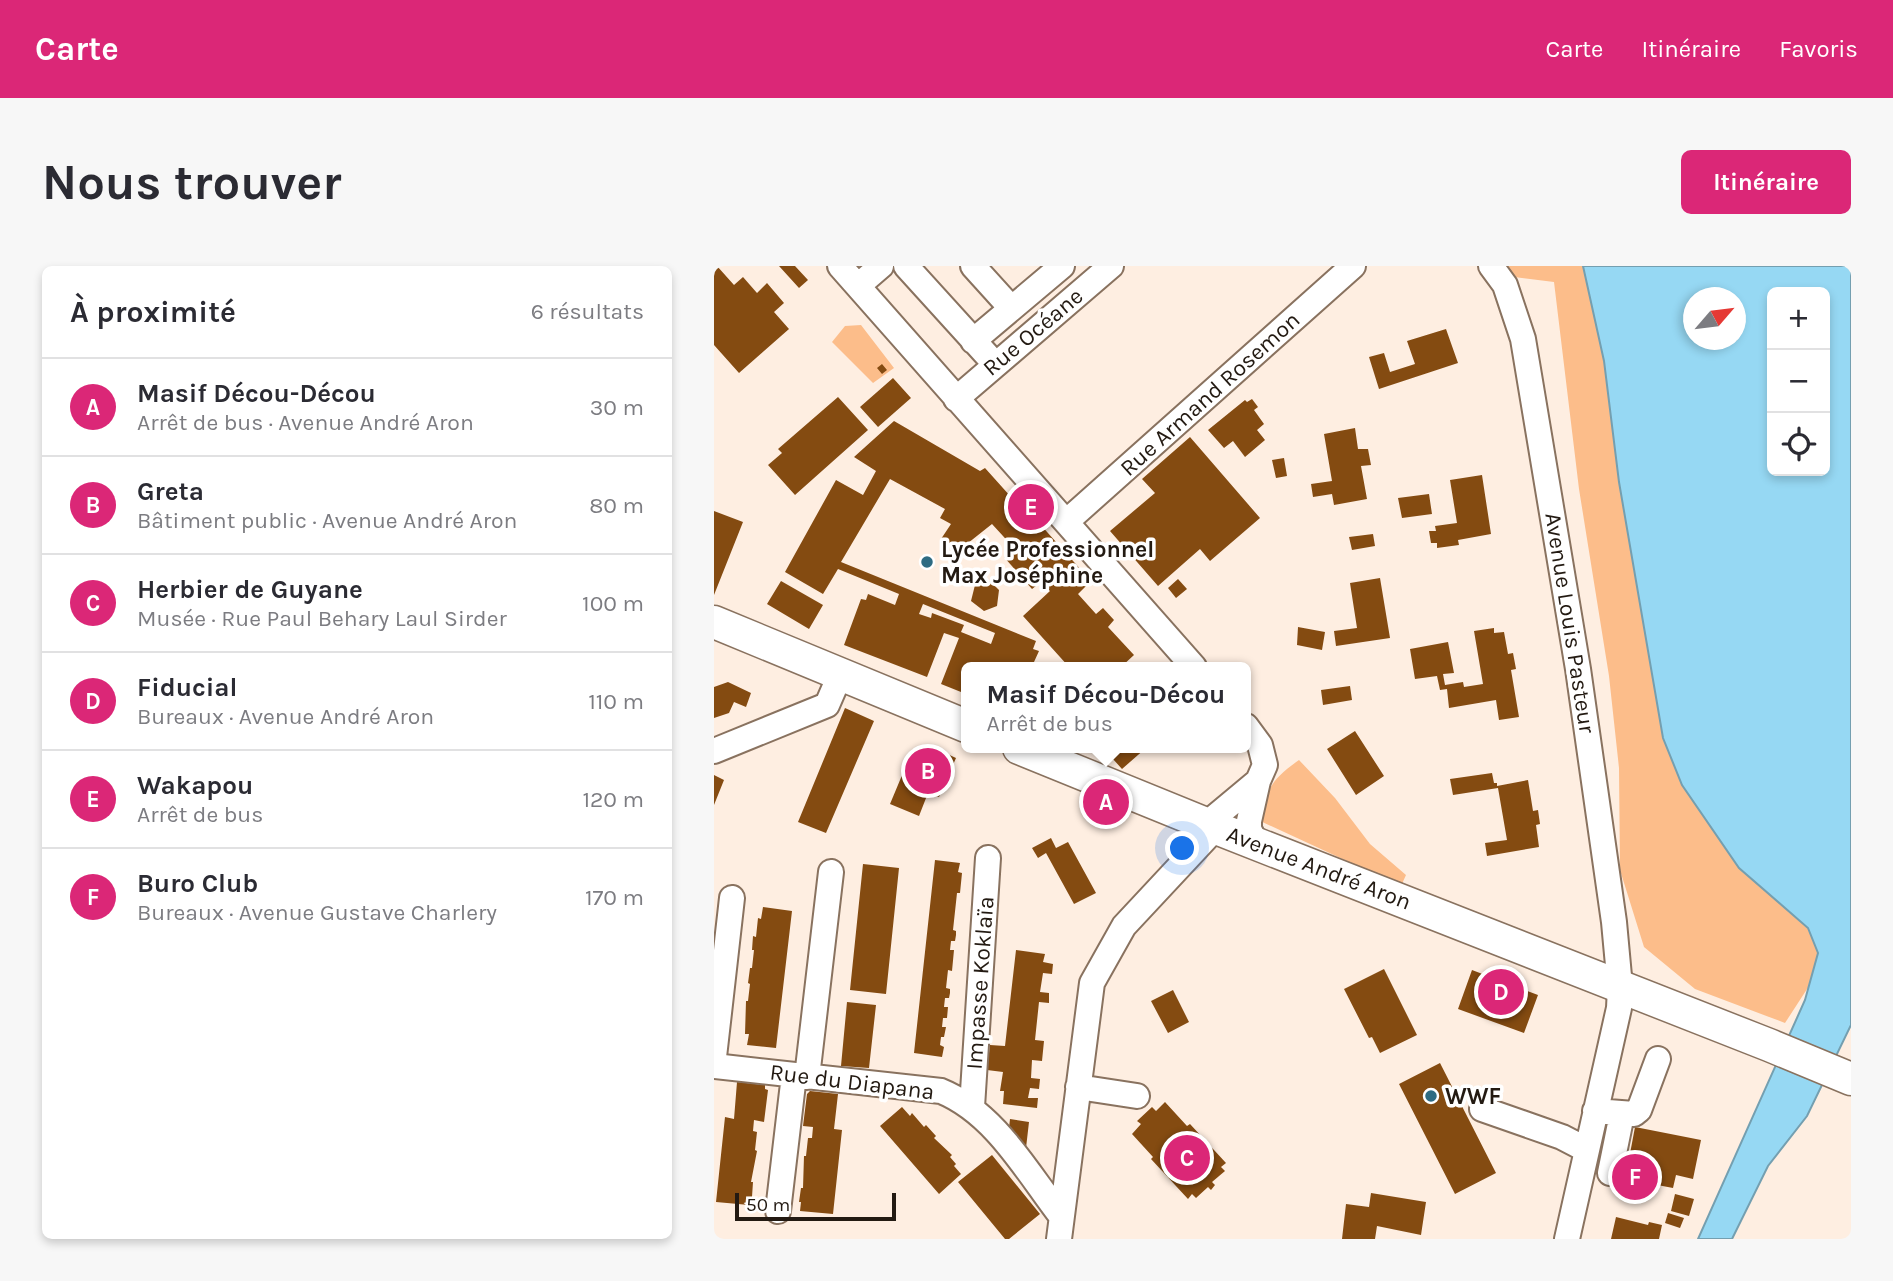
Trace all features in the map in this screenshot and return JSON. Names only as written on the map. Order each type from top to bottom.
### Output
[{"type":"main road","points":[[714,622],[961,724]]},
{"type":"main road","name":"Avenue André Aron","points":[[1031,753],[1848,1078]]},
{"type":"street","points":[[840,266],[1190,662]]},
{"type":"street","points":[[859,285],[881,266]]},
{"type":"street","points":[[906,266],[995,365]]},
{"type":"street","points":[[973,266],[1011,308]]},
{"type":"street","name":"Rue Océane","points":[[956,398],[1111,266]]},
{"type":"street","name":"Rue Armand Rosemon","points":[[1066,522],[1353,266]]},
{"type":"street","name":"Avenue Louis Pasteur","points":[[1490,266],[1505,285],[1523,339],[1578,669],[1614,922],[1620,988],[1619,1008],[1567,1239]]},
{"type":"street","points":[[973,341],[1055,268]]},
{"type":"street","points":[[714,751],[827,705],[839,675]]},
{"type":"street","points":[[1251,733],[1260,745],[1265,765],[1258,780],[1249,821],[1256,844]]},
{"type":"street","points":[[1060,1228],[1092,983],[1124,926],[1208,836],[1216,816],[1258,780]]},
{"type":"street","name":"Impasse Koklaïa","points":[[972,1107],[988,858]]},
{"type":"street","points":[[778,1210],[831,872]]},
{"type":"street","points":[[714,1058],[732,898]]},
{"type":"street","points":[[1595,1111],[1622,1114],[1639,1111],[1658,1059]]},
{"type":"street","name":"Rue du Diapana","points":[[714,1066],[941,1091],[972,1107],[999,1135],[1060,1228]]},
{"type":"street","points":[[1078,1087],[1137,1096]]},
{"type":"street","points":[[1482,1109],[1562,1137],[1587,1150]]},
{"type":"street","points":[[1610,1173],[1622,1114]]},
{"type":"shaded area","points":[[1505,266],[1675,266],[1687,287],[1683,287],[1683,350],[1746,350],[1746,327],[1767,299],[1767,307],[1686,557],[1851,731],[1822,966],[1785,1023],[1695,989],[1644,947],[1620,870],[1619,768],[1609,676],[1579,489],[1554,282],[1514,277]]},
{"type":"shaded area","points":[[861,325],[894,368],[873,383],[832,342],[845,326]]},
{"type":"shaded area","points":[[1299,760],[1335,798],[1370,844],[1406,875],[1401,886],[1260,821],[1268,793],[1276,779]]},
{"type":"water","points":[[1583,266],[1851,266],[1851,1025],[1807,1116],[1768,1166],[1732,1239],[1698,1239],[1805,1000],[1818,953],[1808,928],[1739,868],[1682,785],[1663,738],[1619,482],[1604,361]]},
{"type":"building","points":[[714,266],[734,285],[743,277],[757,293],[767,283],[784,303],[774,312],[789,329],[739,373],[714,345]]},
{"type":"building","points":[[779,266],[795,266],[808,280],[799,288]]},
{"type":"building","points":[[1446,329],[1458,363],[1379,389],[1369,357],[1384,353],[1390,372],[1415,364],[1407,341]]},
{"type":"building","points":[[882,364],[887,370],[882,374],[877,368]]},
{"type":"building","points":[[893,378],[911,398],[878,427],[860,407]]},
{"type":"building","points":[[838,397],[868,430],[795,495],[768,465],[782,453],[778,449]]},
{"type":"building","points":[[1252,399],[1258,407],[1254,410],[1264,424],[1257,430],[1265,440],[1245,457],[1233,441],[1224,448],[1208,430],[1245,400],[1247,402]]},
{"type":"building","points":[[894,421],[980,471],[985,468],[1011,497],[1013,494],[1091,581],[1078,594],[1096,614],[1103,608],[1114,620],[1108,627],[1134,655],[1126,662],[1064,662],[1023,616],[1050,591],[1041,582],[1032,589],[1004,557],[1014,548],[992,524],[958,551],[941,539],[951,524],[940,518],[945,509],[890,479],[841,562],[1036,641],[1033,649],[1039,651],[1034,662],[961,662],[961,692],[941,684],[959,638],[944,633],[927,677],[844,645],[861,599],[866,600],[868,594],[895,605],[899,594],[838,569],[823,594],[785,572],[836,480],[863,495],[876,471],[854,457]],"holes":[[[923,604],[995,633],[991,644],[961,632],[964,625],[932,613],[931,618],[919,614]]]},
{"type":"building","points":[[1355,428],[1358,449],[1368,449],[1371,465],[1361,466],[1367,499],[1334,505],[1332,494],[1313,497],[1311,484],[1332,481],[1324,434]]},
{"type":"building","points":[[1190,437],[1260,518],[1210,561],[1200,549],[1158,586],[1110,531],[1155,493],[1142,479]]},
{"type":"building","points":[[1284,458],[1287,476],[1276,478],[1272,460]]},
{"type":"building","points":[[1482,475],[1491,534],[1458,540],[1459,545],[1437,548],[1437,543],[1431,543],[1429,531],[1436,531],[1435,526],[1457,523],[1450,480]]},
{"type":"building","points":[[1429,494],[1432,514],[1402,518],[1398,498]]},
{"type":"building","points":[[714,511],[743,522],[714,595]]},
{"type":"building","points":[[1373,534],[1375,546],[1352,550],[1349,537]]},
{"type":"building","points":[[1380,578],[1390,638],[1336,646],[1334,631],[1357,628],[1350,583]]},
{"type":"building","points":[[1178,579],[1187,589],[1176,598],[1168,588]]},
{"type":"building","points":[[781,581],[823,605],[809,629],[767,604]]},
{"type":"building","points":[[990,581],[999,590],[997,606],[984,611],[971,601],[975,585]]},
{"type":"building","points":[[1298,627],[1325,632],[1322,650],[1297,645]]},
{"type":"building","points":[[1494,628],[1494,633],[1504,632],[1508,654],[1513,653],[1516,669],[1511,670],[1519,717],[1499,720],[1496,700],[1449,708],[1447,689],[1440,690],[1437,676],[1415,679],[1410,649],[1448,642],[1454,673],[1443,674],[1445,685],[1463,682],[1464,687],[1483,684],[1474,631]]},
{"type":"building","points":[[728,682],[751,693],[746,707],[734,702],[729,713],[714,718],[714,687]]},
{"type":"building","points":[[1350,686],[1352,700],[1323,705],[1321,690]]},
{"type":"building","points":[[845,708],[874,721],[826,833],[798,822]]},
{"type":"building","points":[[1355,731],[1384,776],[1356,795],[1327,749]]},
{"type":"building","points":[[913,749],[929,756],[932,750],[956,758],[939,797],[928,793],[919,816],[890,804]]},
{"type":"building","points":[[1108,753],[1140,753],[1122,769]]},
{"type":"building","points":[[1492,773],[1497,786],[1528,780],[1533,811],[1538,810],[1540,824],[1536,825],[1539,847],[1487,856],[1485,843],[1507,840],[1498,788],[1453,795],[1450,779]]},
{"type":"building","points":[[714,775],[724,780],[714,805]]},
{"type":"building","points":[[1051,838],[1056,848],[1068,842],[1096,893],[1074,904],[1046,853],[1038,858],[1032,848]]},
{"type":"building","points":[[935,860],[960,863],[958,872],[962,873],[953,930],[956,935],[955,941],[951,941],[950,950],[954,950],[952,971],[948,970],[946,988],[950,989],[950,993],[949,998],[945,998],[944,1007],[948,1007],[947,1018],[943,1018],[942,1027],[946,1027],[944,1037],[941,1037],[940,1045],[944,1047],[942,1057],[914,1053]]},
{"type":"building","points":[[863,864],[899,868],[886,994],[850,990]]},
{"type":"building","points":[[763,907],[792,911],[776,1048],[747,1045],[749,1034],[745,1034],[746,1001],[754,950],[753,936],[756,937],[758,918],[761,919]]},
{"type":"building","points":[[1016,950],[1045,954],[1043,962],[1053,964],[1052,974],[1043,973],[1040,992],[1049,993],[1049,1003],[1039,1002],[1035,1040],[1044,1041],[1042,1061],[1032,1060],[1031,1078],[1040,1079],[1039,1089],[1030,1088],[1028,1098],[1038,1098],[1037,1108],[1003,1104],[1004,1091],[1000,1091],[1003,1072],[987,1070],[990,1045],[1005,1046]]},
{"type":"building","points":[[1384,969],[1417,1035],[1380,1053],[1372,1037],[1369,1038],[1344,989]]},
{"type":"building","points":[[1472,970],[1538,995],[1524,1033],[1458,1009]]},
{"type":"building","points":[[1173,990],[1189,1022],[1168,1033],[1151,1001]]},
{"type":"building","points":[[847,1002],[876,1005],[869,1068],[841,1066]]},
{"type":"building","points":[[1440,1063],[1496,1173],[1455,1194],[1399,1084]]},
{"type":"building","points":[[737,1082],[765,1085],[768,1090],[764,1122],[754,1120],[757,1151],[749,1205],[716,1202],[725,1117],[734,1119]]},
{"type":"building","points":[[810,1091],[838,1094],[834,1129],[842,1130],[833,1214],[800,1211],[804,1156],[808,1138],[812,1138],[813,1127],[803,1126],[807,1094]]},
{"type":"building","points":[[1165,1102],[1187,1126],[1190,1124],[1226,1163],[1221,1167],[1225,1171],[1212,1182],[1215,1185],[1211,1190],[1208,1187],[1196,1198],[1192,1194],[1188,1199],[1132,1134],[1141,1124],[1137,1121],[1152,1107],[1156,1111]]},
{"type":"building","points":[[902,1107],[936,1136],[934,1138],[952,1155],[950,1157],[956,1164],[954,1166],[961,1174],[939,1194],[880,1126]]},
{"type":"building","points":[[1010,1119],[1029,1122],[1026,1148],[1009,1128]]},
{"type":"building","points":[[1635,1127],[1701,1140],[1693,1179],[1676,1175],[1673,1188],[1621,1178],[1624,1158],[1629,1159]]},
{"type":"building","points":[[992,1155],[1040,1214],[1009,1239],[1005,1239],[958,1182]]},
{"type":"building","points":[[1371,1193],[1426,1202],[1421,1235],[1377,1226],[1375,1239],[1342,1239],[1346,1204],[1369,1207]]},
{"type":"building","points":[[1675,1194],[1694,1199],[1689,1216],[1671,1211]]},
{"type":"building","points":[[1668,1213],[1684,1218],[1680,1228],[1665,1223]]},
{"type":"building","points":[[1616,1217],[1648,1225],[1649,1222],[1662,1225],[1659,1239],[1611,1239]]},
{"type":"place","name":"Wakapou","points":[[1031,507]]},
{"type":"place","name":"Lycée Professionnel Max Joséphine","points":[[927,562]]},
{"type":"place","name":"Greta","points":[[928,771]]},
{"type":"place","name":"Masif Décou-Décou","points":[[1106,802]]},
{"type":"place","name":"Fiducial","points":[[1501,992]]},
{"type":"place","name":"WWF","points":[[1431,1096]]},
{"type":"place","name":"Herbier de Guyane","points":[[1187,1158]]},
{"type":"place","name":"Buro Club","points":[[1635,1177]]}]
